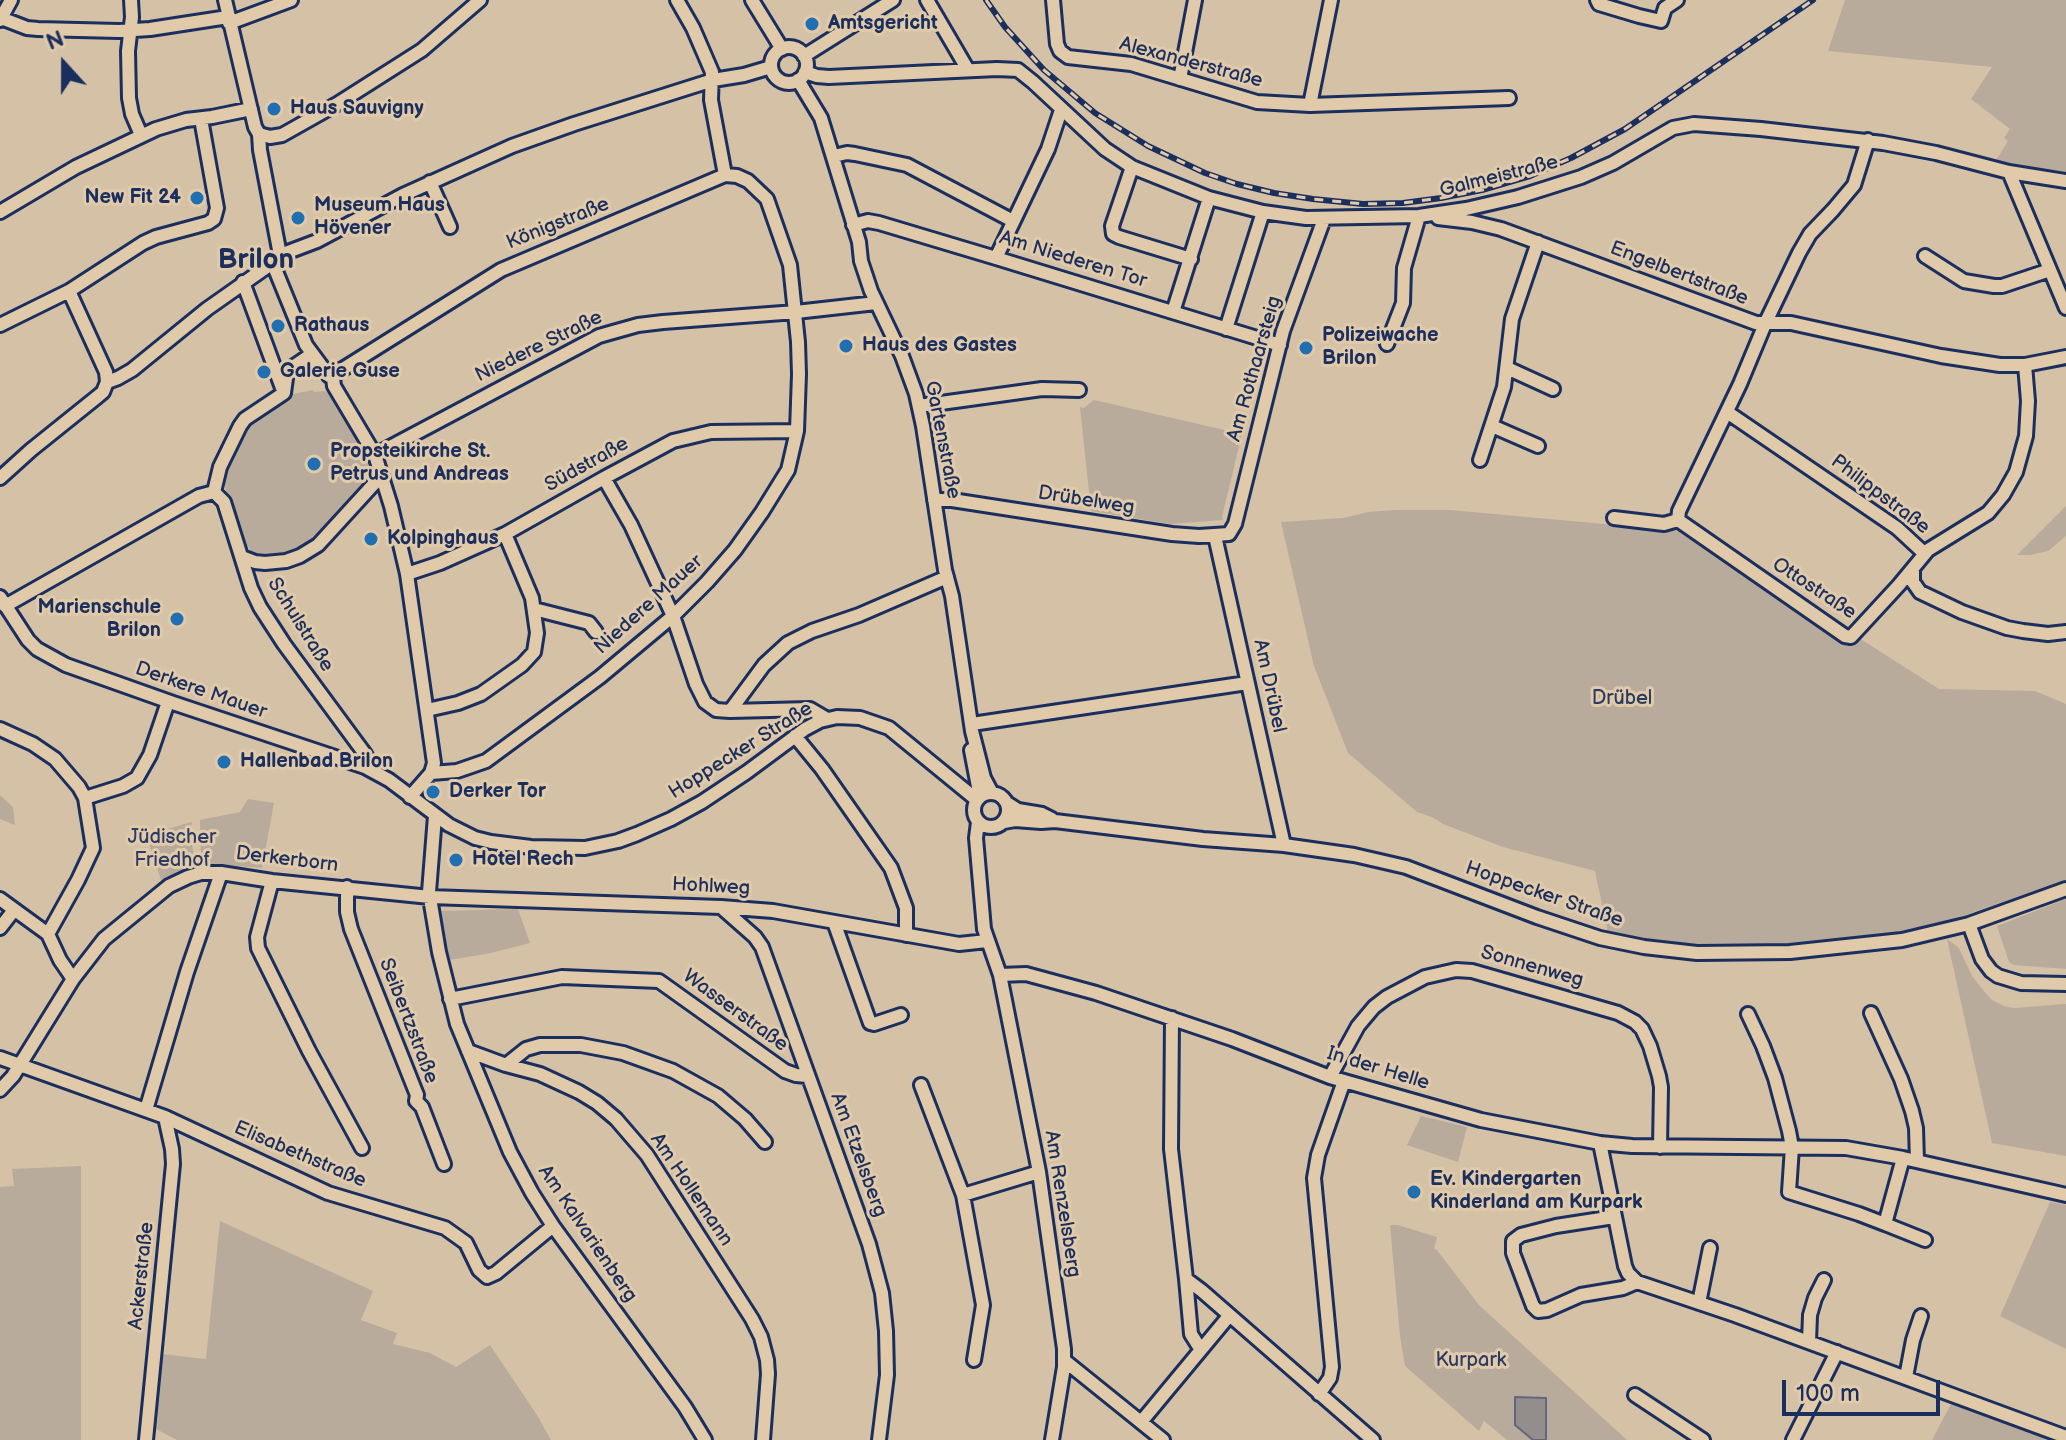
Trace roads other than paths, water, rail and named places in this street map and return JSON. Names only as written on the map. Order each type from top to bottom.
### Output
[{"type":"street","points":[[11,0],[1,19],[27,28],[130,31],[229,20],[291,0]]},
{"type":"street","points":[[131,0],[129,104],[141,135]]},
{"type":"street","points":[[225,0],[259,134],[277,260],[306,345],[333,378],[334,386],[375,455],[407,574],[434,763],[431,773],[410,797]]},
{"type":"street","points":[[259,134],[270,137],[282,135],[337,104],[422,50],[480,0]]},
{"type":"street","points":[[677,0],[712,70],[711,100],[725,175]]},
{"type":"street","points":[[752,0],[782,49]]},
{"type":"street","points":[[804,56],[893,0]]},
{"type":"street","points":[[927,0],[968,70]]},
{"type":"street","name":"Alexanderstraße","points":[[1053,0],[1057,44],[1065,56],[1131,64],[1257,102],[1310,105],[1509,98]]},
{"type":"street","points":[[1180,79],[1195,0]]},
{"type":"street","points":[[1310,105],[1331,0]]},
{"type":"street","points":[[1597,0],[1599,4],[1661,21],[1665,8],[1677,0]]},
{"type":"street","points":[[792,48],[804,56],[806,62],[802,76],[787,83],[774,75],[771,67],[773,56],[782,49],[792,48]]},
{"type":"street","points":[[107,382],[132,370],[243,282],[277,260],[430,182],[574,124],[713,80],[771,67]]},
{"type":"street","name":"Galmeistraße","points":[[802,76],[1018,70],[1105,149],[1132,167],[1209,198],[1263,212],[1324,219],[1419,216],[1518,197],[1581,177],[1613,163],[1666,132],[1687,125],[1868,140],[2009,172],[2066,181]]},
{"type":"street","name":"Gartenstraße","points":[[802,76],[834,156],[859,242],[861,261],[876,303],[902,356],[919,406],[972,728],[984,778],[983,796]]},
{"type":"street","points":[[0,212],[51,180],[141,135],[176,122],[251,109]]},
{"type":"street","points":[[996,258],[1048,149],[1061,110]]},
{"type":"street","points":[[0,325],[69,291],[143,243],[214,219],[217,208],[201,119]]},
{"type":"street","points":[[1614,518],[1664,524],[1678,520],[1679,511],[1765,324],[1810,234],[1854,185],[1868,140]]},
{"type":"street","points":[[834,156],[849,153],[903,163],[1013,221]]},
{"type":"street","points":[[1132,167],[1112,226],[1113,234],[1191,259]]},
{"type":"street","points":[[2009,172],[2066,308]]},
{"type":"street","name":"Niedere Mauer","points":[[431,773],[470,768],[492,758],[567,703],[673,616],[729,557],[775,495],[788,470],[797,431],[799,374],[790,265],[769,203],[748,181],[725,175]]},
{"type":"street","name":"Königstraße","points":[[333,378],[501,270],[725,175]]},
{"type":"street","points":[[430,182],[450,227]]},
{"type":"street","points":[[1173,312],[1209,198]]},
{"type":"street","points":[[1226,329],[1263,212]]},
{"type":"street","points":[[1387,344],[1403,303],[1404,263],[1419,216]]},
{"type":"street","name":"Engelbertstraße","points":[[1419,216],[1501,229],[1749,322],[1791,323],[1941,356],[2000,365],[2025,365],[2066,357]]},
{"type":"street","name":"Am Rothaarsteig","points":[[1232,531],[1285,324],[1324,219]]},
{"type":"street","name":"Am Niederen Tor","points":[[853,225],[873,222],[1280,345]]},
{"type":"street","points":[[1480,460],[1502,395],[1512,319],[1538,242]]},
{"type":"street","points":[[1925,256],[1964,281],[1994,286],[2050,270]]},
{"type":"street","points":[[243,282],[284,393]]},
{"type":"street","points":[[0,478],[103,392],[107,382],[106,372],[69,291]]},
{"type":"street","name":"Niedere Straße","points":[[375,455],[599,336],[638,325],[663,322],[876,303]]},
{"type":"street","points":[[2,601],[199,496],[214,492],[220,467],[242,423],[284,393],[287,371],[312,354]]},
{"type":"street","points":[[1924,553],[1988,513],[2016,472],[2023,453],[2027,425],[2025,365]]},
{"type":"street","points":[[1507,368],[1553,389]]},
{"type":"street","points":[[919,406],[1042,389],[1079,390]]},
{"type":"street","name":"Philippstraße","points":[[1727,412],[1897,528],[1924,553],[1913,568],[1913,582],[1920,592],[1962,612],[2007,628],[2048,634],[2066,632]]},
{"type":"street","points":[[1492,426],[1538,446]]},
{"type":"street","name":"Südstraße","points":[[407,574],[505,534],[673,441],[724,431],[797,431]]},
{"type":"street","points":[[242,557],[265,563],[300,556],[324,538],[382,475]]},
{"type":"street","points":[[604,478],[631,525],[673,616],[702,697],[712,709],[802,708],[816,711],[827,719]]},
{"type":"street","name":"Schulstraße","points":[[214,492],[224,502],[260,607],[365,754],[373,770]]},
{"type":"street","name":"Drübelweg","points":[[934,500],[952,500],[1185,536],[1226,535],[1232,531]]},
{"type":"street","name":"Ottostraße","points":[[1678,520],[1849,637],[1855,635],[1913,568]]},
{"type":"street","points":[[427,710],[475,697],[527,661],[534,652],[538,637],[534,609],[528,586],[505,534]]},
{"type":"street","name":"Am Drübel","points":[[1215,536],[1284,845]]},
{"type":"street","points":[[730,711],[764,665],[788,643],[947,577]]},
{"type":"street","name":"Derkere Mauer","points":[[2,601],[28,640],[52,658],[168,702],[373,770],[459,831]]},
{"type":"street","points":[[534,609],[589,623],[596,632]]},
{"type":"street","points":[[972,728],[1247,683]]},
{"type":"street","points":[[85,798],[123,786],[139,775],[150,755],[168,702]]},
{"type":"street","name":"Hoppecker Straße","points":[[459,831],[491,842],[531,847],[585,848],[618,841],[654,827],[702,802],[814,724],[852,716],[881,724],[902,737],[951,779],[983,796]]},
{"type":"street","name":"Gartenstraße","points":[[972,728],[970,747],[973,770],[983,796]]},
{"type":"street","points":[[0,729],[33,744],[55,759],[85,798],[93,848],[48,934]]},
{"type":"street","points":[[795,736],[829,778],[891,868],[906,908],[906,935]]},
{"type":"street","points":[[951,779],[967,779],[973,770]]},
{"type":"street","points":[[983,796],[1001,796],[1007,803],[1008,813],[999,826],[984,825],[974,814],[983,796]]},
{"type":"street","name":"Hoppecker Straße","points":[[1007,803],[1018,810],[1042,814],[1055,821]]},
{"type":"street","name":"Am Kalvarienberg","points":[[435,816],[429,881],[439,952],[459,1031],[514,1160],[553,1226],[705,1440]]},
{"type":"street","name":"Hoppecker Straße","points":[[1004,822],[1055,821],[1354,855],[1406,867],[1588,935],[1672,951],[1744,954],[1902,940],[1969,924],[2066,889]]},
{"type":"street","points":[[984,825],[978,850],[984,929],[1000,975]]},
{"type":"street","name":"Derkerborn","points":[[0,1090],[13,1076],[73,979],[104,939],[161,891],[188,877],[201,873],[221,873],[430,897]]},
{"type":"street","points":[[146,1110],[187,972],[221,873]]},
{"type":"street","points":[[272,881],[257,937],[258,948],[362,1148]]},
{"type":"street","name":"Seibertzstraße","points":[[347,887],[351,929],[417,1095],[416,1101],[422,1107],[444,1164]]},
{"type":"street","name":"Hohlweg","points":[[430,897],[721,907],[782,912],[959,944],[987,941]]},
{"type":"street","points":[[0,899],[48,934],[73,979]]},
{"type":"street","name":"Am Etzelsberg","points":[[721,907],[760,943],[869,1244],[882,1293],[887,1375],[879,1440]]},
{"type":"street","points":[[0,928],[14,910]]},
{"type":"street","points":[[834,922],[870,1023],[901,1015]]},
{"type":"street","points":[[1969,924],[1982,959],[1998,976],[2021,983],[2066,984]]},
{"type":"street","name":"Sonnenweg","points":[[1330,1077],[1358,1026],[1387,997],[1425,977],[1456,970],[1472,971],[1618,1013],[1635,1022],[1650,1046],[1661,1082],[1660,1147]]},
{"type":"street","name":"In der Helle","points":[[1000,975],[1026,974],[1096,993],[1330,1077],[1481,1120],[1600,1143],[1660,1147],[1846,1148],[2066,1195]]},
{"type":"street","name":"Am Renzelsberg","points":[[1000,975],[1039,1172],[1065,1361],[1052,1440]]},
{"type":"street","name":"Wasserstraße","points":[[450,999],[562,977],[656,981],[785,1071],[807,1076]]},
{"type":"street","points":[[1871,1013],[1912,1111],[1917,1161]]},
{"type":"street","points":[[1748,1014],[1775,1078],[1792,1147],[1790,1194],[1835,1206],[1925,1240]]},
{"type":"street","points":[[1172,1018],[1171,1149],[1191,1334],[1201,1350]]},
{"type":"street","points":[[506,1065],[526,1049],[540,1045],[589,1046],[623,1053],[673,1071],[718,1096],[745,1119],[765,1142]]},
{"type":"street","name":"Am Hollemann","points":[[468,1051],[563,1083],[597,1103],[616,1119],[647,1155],[761,1337],[768,1374],[763,1440]]},
{"type":"street","name":"Elisabethstraße","points":[[0,1058],[165,1117],[328,1193],[435,1224],[466,1243],[479,1270],[487,1277],[553,1226]]},
{"type":"street","points":[[1319,1394],[1330,1378],[1332,1367],[1314,1178],[1318,1155],[1344,1081]]},
{"type":"street","points":[[921,1085],[963,1195],[983,1305],[974,1360]]},
{"type":"street","name":"Ackerstraße","points":[[146,1440],[173,1164],[165,1117]]},
{"type":"street","points":[[1600,1143],[1626,1270],[1637,1282],[2065,1434]]},
{"type":"street","points":[[1885,1224],[1903,1158]]},
{"type":"street","points":[[963,1195],[1039,1172]]},
{"type":"street","points":[[1614,1217],[1521,1235],[1513,1241],[1513,1253],[1533,1306],[1538,1311],[1581,1295],[1623,1288],[1637,1282]]},
{"type":"street","points":[[1699,1303],[1710,1248]]},
{"type":"street","points":[[1186,1279],[1373,1440]]},
{"type":"street","points":[[1809,1342],[1810,1315],[1824,1280]]},
{"type":"street","points":[[1141,1422],[1229,1316]]},
{"type":"street","points":[[1906,1377],[1921,1316]]},
{"type":"street","points":[[1793,1440],[1837,1352]]},
{"type":"street","points":[[1065,1361],[1163,1440]]},
{"type":"street","points":[[1635,1395],[1703,1440]]},
{"type":"street","points":[[1141,1422],[1145,1440]]},
{"type":"railway","points":[[986,0],[1005,27],[1044,70],[1095,113],[1148,146],[1205,173],[1237,184],[1274,193],[1363,204],[1403,203],[1482,190],[1530,176],[1571,158],[1625,129],[1813,0]]},
{"type":"place","name":"Amtsgericht","points":[[812,24]]},
{"type":"place","name":"Haus Sauvigny","points":[[274,109]]},
{"type":"place","name":"New Fit 24","points":[[197,198]]},
{"type":"place","name":"Museum Haus Hövener","points":[[298,218]]},
{"type":"place","name":"Rathaus","points":[[278,326]]},
{"type":"place","name":"Haus des Gastes","points":[[846,346]]},
{"type":"place","name":"Polizeiwache Brilon","points":[[1306,348]]},
{"type":"place","name":"Galerie Guse","points":[[264,372]]},
{"type":"place","name":"Propsteikirche St. Petrus und Andreas","points":[[314,464]]},
{"type":"place","name":"Kolpinghaus","points":[[371,539]]},
{"type":"place","name":"Marienschule Brilon","points":[[177,619]]},
{"type":"place","name":"Hallenbad Brilon","points":[[224,762]]},
{"type":"place","name":"Derker Tor","points":[[433,792]]},
{"type":"place","name":"Hotel Rech","points":[[456,860]]},
{"type":"place","name":"Ev. Kindergarten Kinderland am Kurpark","points":[[1414,1192]]},
{"type":"district","name":"Brilon","points":[[256,261]]},
{"type":"park label","name":"Drübel","points":[[1622,699]]},
{"type":"park label","name":"Jüdischer Friedhof","points":[[172,850]]},
{"type":"park label","name":"Kurpark","points":[[1471,1361]]}]
